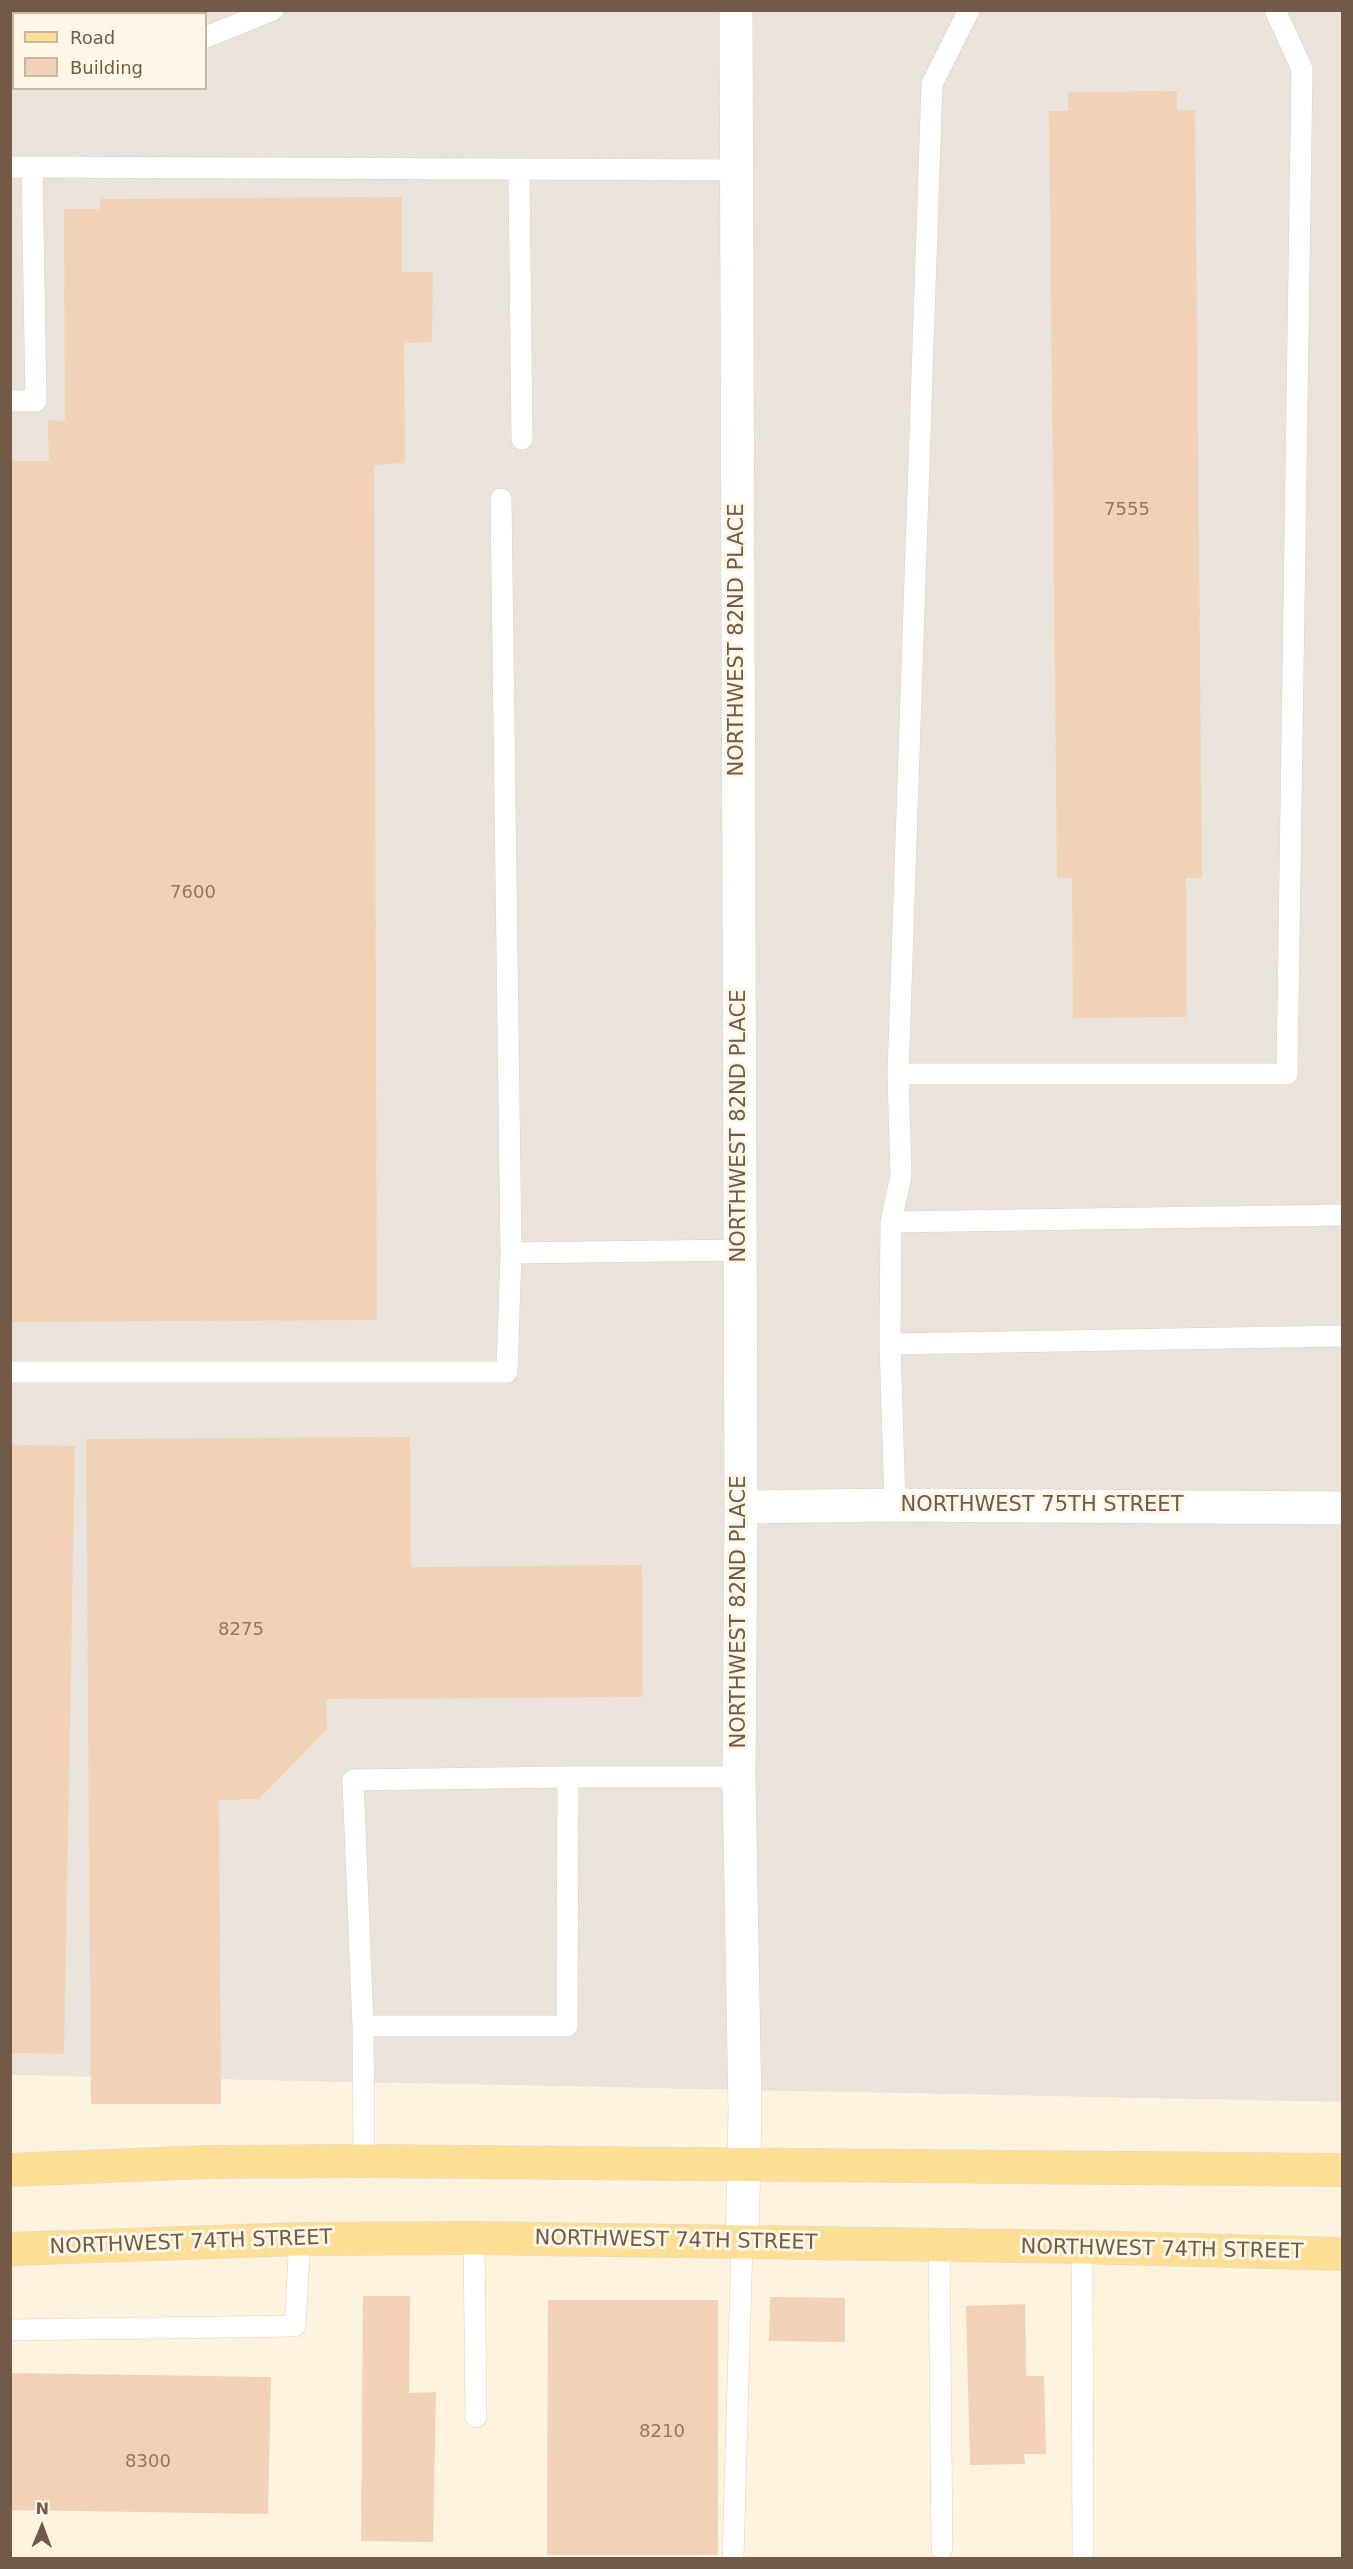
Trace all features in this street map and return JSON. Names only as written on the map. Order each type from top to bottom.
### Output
[{"type":"main road","points":[[10,2170],[207,2162],[364,2161],[1342,2170]]},
{"type":"main road","name":"NORTHWEST 74TH STREET","points":[[10,2249],[300,2239],[474,2238],[1082,2247],[1342,2254]]},
{"type":"street","name":"NORTHWEST 82ND PLACE","points":[[735,10],[741,1250],[739,1776],[744,2164],[742,2242]]},
{"type":"street","name":"NORTHWEST 75TH STREET","points":[[741,1507],[895,1505],[1342,1508]]},
{"type":"lane","points":[[207,37],[273,10]]},
{"type":"lane","points":[[895,1505],[890,1344],[891,1222],[901,1176],[898,1074],[932,84],[969,10]]},
{"type":"lane","points":[[898,1074],[1287,1074],[1302,69],[1275,10]]},
{"type":"lane","points":[[10,167],[737,170]]},
{"type":"lane","points":[[10,401],[36,400],[32,167]]},
{"type":"lane","points":[[519,169],[522,439]]},
{"type":"lane","points":[[10,1372],[507,1372],[511,1253],[501,499]]},
{"type":"lane","points":[[891,1222],[1342,1215]]},
{"type":"lane","points":[[511,1253],[741,1250]]},
{"type":"lane","points":[[890,1344],[1342,1336]]},
{"type":"lane","points":[[364,2161],[363,2026],[354,1780],[739,1776]]},
{"type":"lane","points":[[363,2026],[567,2026],[568,1778]]},
{"type":"lane","points":[[474,2238],[476,2417]]},
{"type":"lane","points":[[10,2330],[295,2326],[300,2239]]},
{"type":"lane","points":[[733,2559],[742,2242]]},
{"type":"lane","points":[[939,2245],[942,2549]]},
{"type":"lane","points":[[1082,2247],[1083,2559]]},
{"type":"shaded area","points":[[11,11],[1342,11],[1342,2102],[11,2075]]},
{"type":"building","points":[[1177,91],[1177,110],[1195,110],[1202,878],[1186,878],[1187,1017],[1073,1018],[1072,878],[1057,878],[1049,111],[1068,111],[1068,92]]},
{"type":"building","points":[[402,197],[402,272],[433,272],[432,342],[404,343],[405,463],[374,465],[377,1320],[10,1322],[10,461],[49,461],[48,420],[65,421],[64,209],[100,209],[100,199]]},
{"type":"building","points":[[410,1437],[411,1567],[642,1565],[643,1697],[326,1699],[327,1729],[259,1799],[219,1800],[221,2104],[91,2104],[86,1439]]},
{"type":"building","points":[[10,1445],[75,1446],[64,2054],[10,2053]]},
{"type":"building","points":[[363,2296],[410,2296],[409,2393],[436,2392],[433,2542],[361,2541]]},
{"type":"building","points":[[770,2297],[845,2298],[845,2342],[769,2341]]},
{"type":"building","points":[[548,2300],[718,2300],[718,2555],[547,2555]]},
{"type":"building","points":[[1025,2304],[1026,2376],[1044,2376],[1046,2454],[1024,2454],[1025,2464],[970,2465],[966,2306]]},
{"type":"building","points":[[10,2373],[271,2377],[268,2514],[10,2510]]}]
